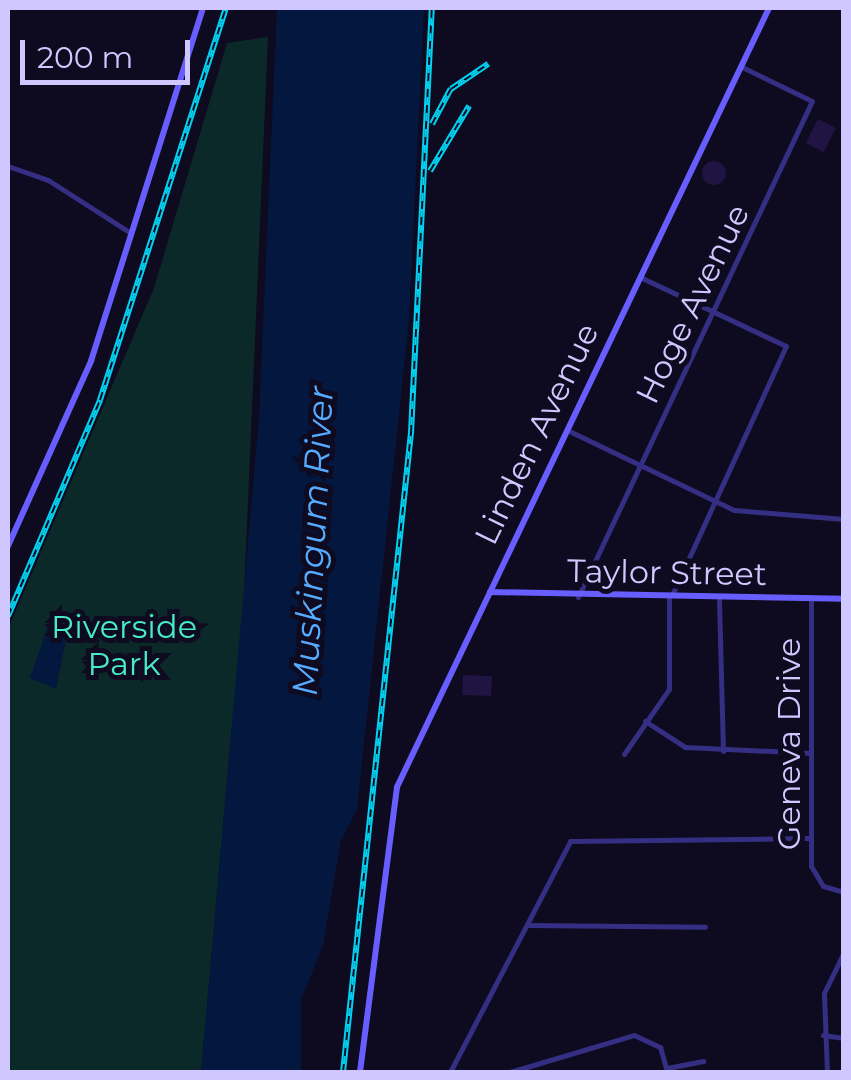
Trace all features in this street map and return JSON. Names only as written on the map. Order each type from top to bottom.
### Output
[{"type":"street","points":[[8,546],[84,381],[203,8]]},
{"type":"street","name":"Linden Avenue","points":[[360,1072],[397,787],[768,8]]},
{"type":"street","name":"Hoge Avenue","points":[[578,597],[812,102],[740,66]]},
{"type":"street","points":[[8,166],[134,234]]},
{"type":"street","points":[[624,754],[669,689],[670,598],[786,346],[640,277]]},
{"type":"street","points":[[567,430],[712,500],[767,518],[844,519]]},
{"type":"street","name":"Taylor Street","points":[[490,592],[578,597],[844,598]]},
{"type":"street","points":[[720,599],[723,751]]},
{"type":"street","name":"Geneva Drive","points":[[812,599],[810,838],[823,886],[844,892]]},
{"type":"street","points":[[645,721],[675,745],[723,751],[811,753]]},
{"type":"street","points":[[450,1072],[528,925],[556,856],[577,838],[810,838]]},
{"type":"street","points":[[528,925],[705,926]]},
{"type":"street","points":[[826,1072],[824,987],[844,952]]},
{"type":"street","points":[[510,1072],[634,1035],[656,1042],[667,1070],[703,1061]]},
{"type":"street","points":[[823,1035],[844,1038]]},
{"type":"green space","name":"Riverside Park","points":[[268,37],[244,595],[201,1072],[8,1072],[8,629],[154,288],[227,43]]},
{"type":"water","name":"Muskingum River","points":[[277,8],[424,8],[409,320],[357,810],[341,840],[323,946],[301,1000],[301,1072],[201,1072],[259,417]]},
{"type":"water","points":[[50,620],[66,639],[56,689],[30,678]]},
{"type":"building","points":[[818,119],[836,128],[824,152],[806,143]]},
{"type":"building","points":[[714,161],[726,173],[714,185],[702,173]]},
{"type":"building","points":[[463,675],[492,676],[491,696],[462,695]]},
{"type":"railway","points":[[8,616],[100,400],[226,8]]},
{"type":"railway","points":[[343,1072],[411,433],[432,8]]},
{"type":"railway","points":[[432,124],[451,89],[488,64]]},
{"type":"railway","points":[[430,171],[469,106]]}]
